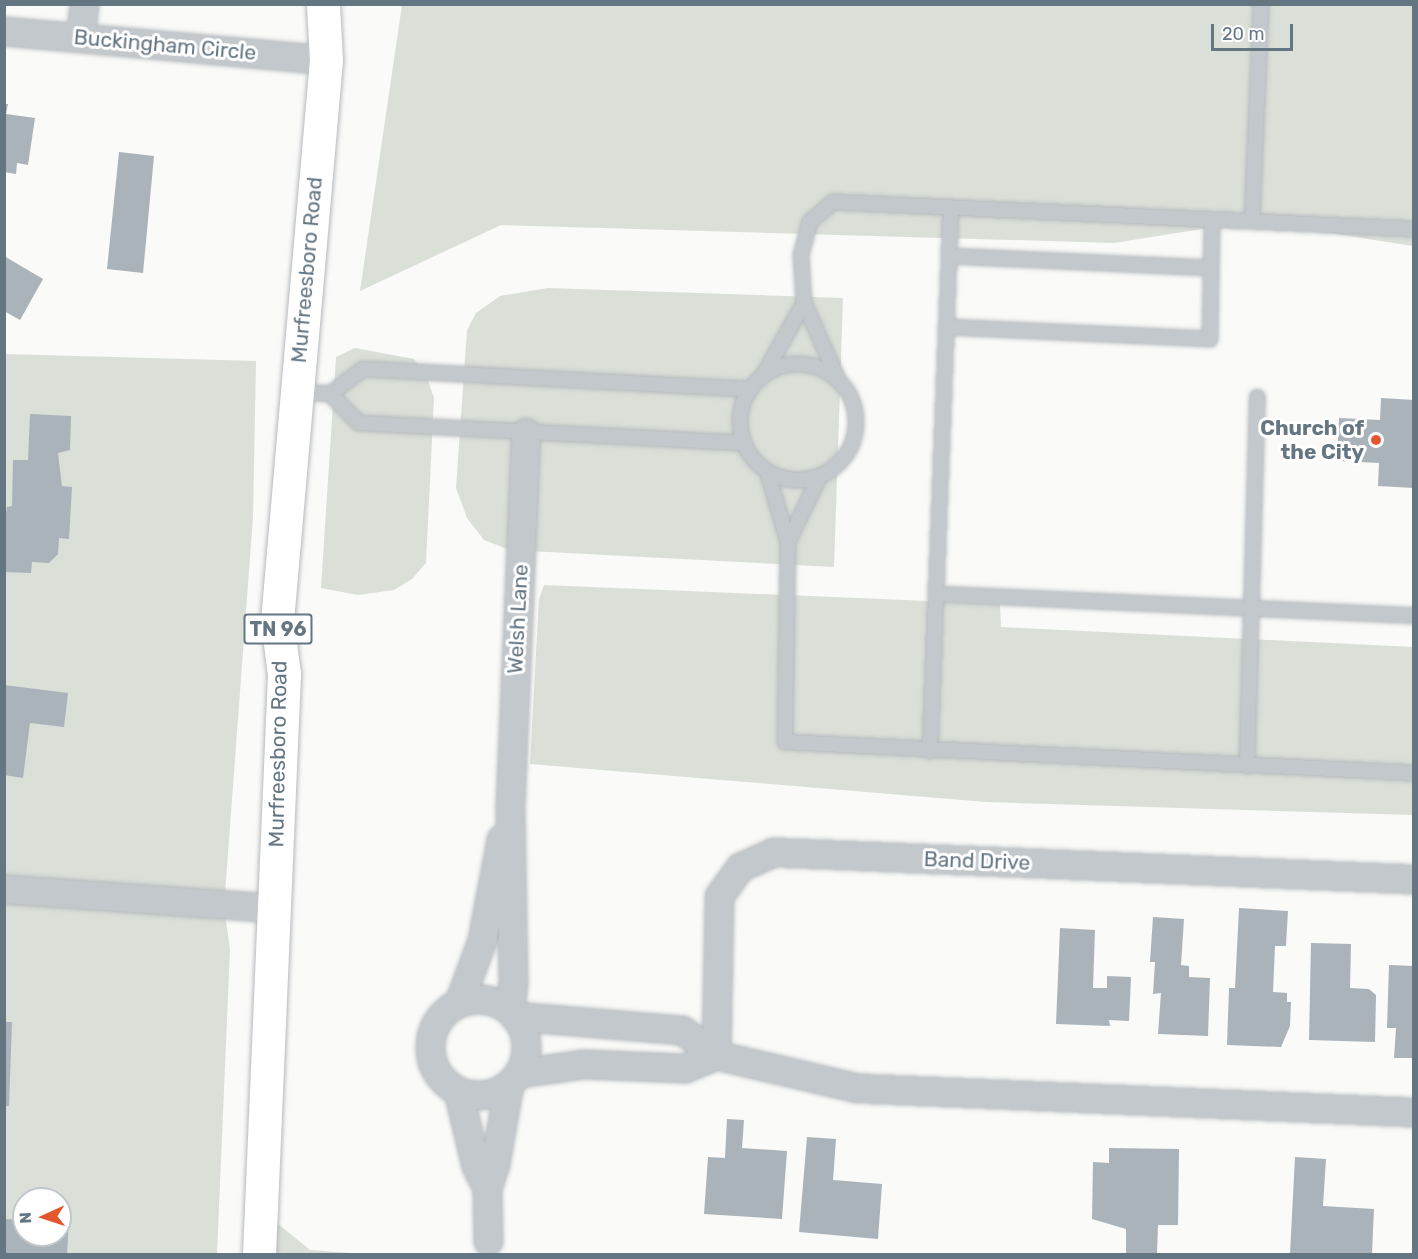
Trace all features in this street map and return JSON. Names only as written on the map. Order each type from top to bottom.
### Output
[{"type":"main road","name":"Murfreesboro Road","points":[[259,1254],[284,674],[277,621],[326,60],[317,5]]},
{"type":"street","points":[[81,37],[84,4]]},
{"type":"street","name":"Buckingham Circle","points":[[4,31],[326,60]]},
{"type":"street","name":"Welsh Lane","points":[[488,1241],[487,1188],[495,1163],[514,1078],[526,1044],[512,1014],[510,806],[526,432]]},
{"type":"street","name":"Welsh Lane","points":[[487,1188],[476,1166],[458,1091],[435,1070],[430,1039],[441,1017],[459,1002],[482,940],[510,806]]},
{"type":"street","name":"Band Drive","points":[[716,1055],[719,896],[740,867],[773,852],[1413,879]]},
{"type":"street","points":[[4,890],[274,908]]},
{"type":"street","points":[[459,1002],[489,1000],[512,1014],[682,1030],[716,1055],[858,1088],[1413,1112]]},
{"type":"street","points":[[458,1091],[485,1095],[514,1078],[584,1064],[685,1068],[716,1055]]},
{"type":"lane","points":[[1252,221],[1261,4]]},
{"type":"lane","points":[[767,471],[802,480],[820,476],[836,467],[848,453],[855,434],[856,414],[850,395],[838,379],[804,303],[801,255],[810,222],[833,202],[1413,229]]},
{"type":"lane","points":[[930,751],[938,594],[951,207]]},
{"type":"lane","points":[[947,327],[1210,339],[1212,220]]},
{"type":"lane","points":[[950,256],[1211,268]]},
{"type":"lane","points":[[804,303],[764,374],[750,388],[742,407],[744,443],[767,471],[788,542],[785,742],[930,751],[1413,773]]},
{"type":"lane","points":[[764,374],[782,365],[802,363],[821,368],[838,379]]},
{"type":"lane","points":[[297,392],[330,394],[363,369],[750,388]]},
{"type":"lane","points":[[330,394],[359,423],[744,443]]},
{"type":"lane","points":[[1247,766],[1257,397]]},
{"type":"lane","points":[[788,542],[820,476]]},
{"type":"lane","points":[[938,594],[1413,616]]},
{"type":"shaded area","points":[[402,5],[1413,5],[1413,246],[1252,221],[1114,243],[501,225],[360,291]]},
{"type":"shaded area","points":[[548,288],[843,298],[834,567],[510,550],[484,540],[467,518],[456,488],[467,330],[476,313],[500,296]]},
{"type":"shaded area","points":[[355,348],[414,359],[426,374],[434,398],[426,563],[412,579],[394,590],[358,595],[321,588],[336,357]]},
{"type":"shaded area","points":[[5,354],[256,361],[253,517],[224,907],[230,949],[217,1254],[5,1254]]},
{"type":"shaded area","points":[[544,585],[1000,604],[1001,627],[1413,647],[1413,815],[986,802],[530,764],[539,599]]},
{"type":"shaded area","points":[[261,1210],[310,1250],[365,1254],[259,1254]]},
{"type":"building","points":[[4,104],[8,104],[6,114],[35,118],[28,165],[17,163],[16,174],[4,172]]},
{"type":"building","points":[[119,152],[154,156],[143,273],[107,269]]},
{"type":"building","points":[[4,256],[43,279],[20,320],[4,311]]},
{"type":"building","name":"Church of the City","points":[[1381,398],[1414,400],[1414,488],[1378,486],[1379,463],[1337,461],[1339,418],[1380,420]]},
{"type":"building","points":[[30,414],[71,416],[70,450],[58,453],[62,486],[72,487],[69,539],[59,538],[58,554],[49,563],[32,562],[31,573],[4,572],[4,522],[7,507],[12,506],[13,460],[28,460]]},
{"type":"building","points":[[4,685],[68,693],[64,727],[30,723],[23,778],[4,775]]},
{"type":"building","points":[[1239,908],[1288,911],[1286,946],[1275,946],[1273,992],[1287,993],[1287,1002],[1291,1002],[1290,1026],[1281,1047],[1227,1045],[1229,988],[1235,988]]},
{"type":"building","points":[[1153,917],[1184,919],[1181,965],[1189,966],[1189,977],[1210,978],[1208,1036],[1158,1034],[1161,993],[1153,994],[1155,962],[1150,962]]},
{"type":"building","points":[[1060,928],[1095,930],[1093,988],[1107,988],[1107,976],[1131,977],[1129,1021],[1109,1020],[1110,1026],[1056,1024]]},
{"type":"building","points":[[1311,943],[1351,944],[1350,988],[1369,989],[1376,995],[1375,1042],[1309,1040]]},
{"type":"building","points":[[1389,965],[1414,966],[1414,1058],[1394,1058],[1396,1028],[1387,1028]]},
{"type":"building","points":[[4,1022],[12,1022],[9,1106],[4,1106]]},
{"type":"building","points":[[727,1119],[744,1120],[742,1148],[787,1151],[782,1219],[704,1214],[708,1157],[725,1158]]},
{"type":"building","points":[[807,1137],[836,1139],[833,1180],[882,1184],[878,1239],[799,1232]]},
{"type":"building","points":[[1109,1148],[1179,1149],[1178,1225],[1158,1225],[1157,1254],[1126,1254],[1126,1229],[1092,1219],[1093,1162],[1109,1163]]},
{"type":"building","points":[[1295,1157],[1326,1159],[1323,1206],[1374,1209],[1372,1254],[1290,1254]]},
{"type":"building","points":[[4,1219],[12,1219],[12,1247],[67,1247],[67,1254],[4,1254]]},
{"type":"place","name":"Church of the City","points":[[1376,440]]}]
